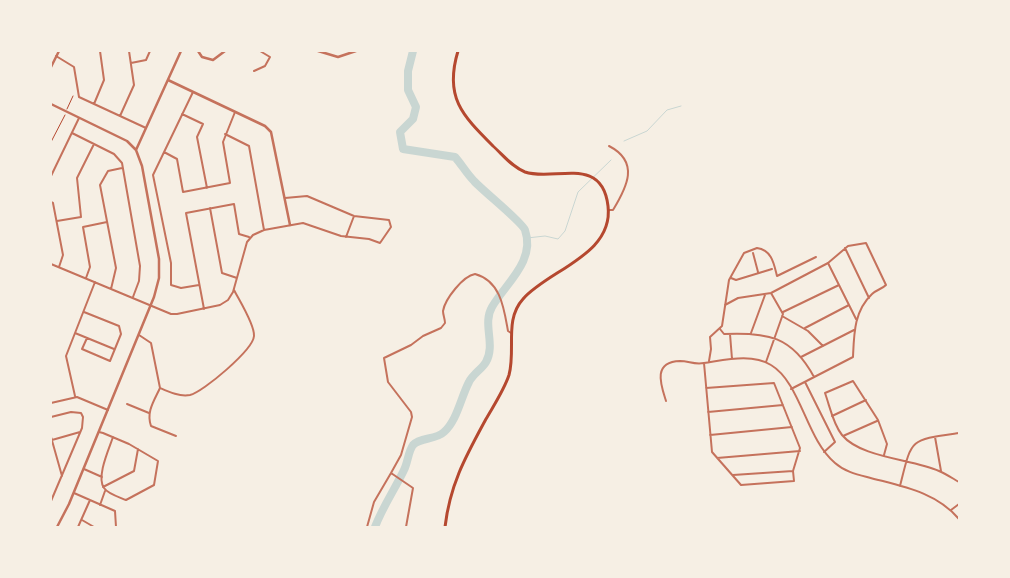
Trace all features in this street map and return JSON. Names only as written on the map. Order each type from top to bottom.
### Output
[{"type":"main road","points":[[445,527],[448,500],[457,474],[508,376],[511,333],[515,312],[523,299],[588,252],[603,229],[608,210],[603,190],[593,178],[576,172],[548,175],[534,174],[516,168],[468,119],[457,104],[452,85],[453,68],[458,51]]},
{"type":"street","points":[[51,67],[59,51]]},
{"type":"street","points":[[94,104],[104,80],[100,51]]},
{"type":"street","points":[[120,116],[134,85],[129,51]]},
{"type":"street","points":[[131,63],[146,60],[150,51]]},
{"type":"street","points":[[136,150],[181,51]]},
{"type":"street","points":[[198,51],[202,57],[213,60],[225,51]]},
{"type":"street","points":[[254,71],[264,66],[270,57],[260,51]]},
{"type":"street","points":[[318,51],[338,57],[356,51]]},
{"type":"street","points":[[56,56],[74,67],[79,97],[146,128]]},
{"type":"street","points":[[168,80],[265,126],[271,132],[290,225]]},
{"type":"street","points":[[193,92],[153,175],[171,263],[171,285],[181,288],[199,285]]},
{"type":"street","points":[[51,104],[127,141],[136,150],[142,166],[160,270],[154,297],[74,493],[57,527]]},
{"type":"street","points":[[164,152],[177,159],[182,192],[230,183],[223,142],[235,112]]},
{"type":"street","points":[[182,114],[203,124],[197,137],[207,188]]},
{"type":"street","points":[[51,176],[79,118]]},
{"type":"street","points":[[72,133],[117,156],[122,168],[140,266],[139,281],[133,297]]},
{"type":"street","points":[[225,134],[249,146],[264,230]]},
{"type":"street","points":[[57,221],[81,217],[77,178],[94,144]]},
{"type":"street","points":[[608,210],[612,210],[620,199],[628,175],[624,159],[616,150],[609,146]]},
{"type":"street","points":[[111,289],[116,268],[100,185],[108,171],[122,168]]},
{"type":"street","points":[[51,264],[174,314],[223,304],[233,289],[250,238],[264,230],[304,223],[346,237],[369,239],[380,243],[390,228],[389,220],[354,216],[307,196],[285,198]]},
{"type":"street","points":[[51,202],[54,202],[63,255],[58,267]]},
{"type":"street","points":[[204,309],[186,212],[234,204],[239,234],[250,238]]},
{"type":"street","points":[[210,208],[222,273],[237,278]]},
{"type":"street","points":[[346,237],[354,216]]},
{"type":"street","points":[[86,278],[90,267],[83,227],[107,222]]},
{"type":"street","points":[[725,305],[738,298],[770,293],[828,263],[848,246],[866,243],[886,286],[869,298],[857,320],[854,330],[852,359],[791,388]]},
{"type":"street","points":[[708,362],[712,349],[710,337],[720,329],[730,278],[744,253],[752,248],[762,249],[767,252],[772,257],[778,276],[816,258]]},
{"type":"street","points":[[845,248],[869,298]]},
{"type":"street","points":[[753,253],[758,273]]},
{"type":"street","points":[[828,263],[857,320]]},
{"type":"street","points":[[730,278],[736,280],[772,269]]},
{"type":"street","points":[[366,527],[374,502],[392,474],[401,455],[412,417],[411,412],[388,382],[384,358],[422,336],[441,328],[445,323],[443,314],[446,302],[468,275],[479,275],[498,292],[503,301],[508,331],[511,333]]},
{"type":"street","points":[[75,396],[65,358],[95,282]]},
{"type":"street","points":[[766,362],[782,315],[839,285]]},
{"type":"street","points":[[160,388],[182,396],[193,394],[239,360],[252,342],[253,327],[233,289]]},
{"type":"street","points":[[770,293],[782,315],[804,328],[823,346]]},
{"type":"street","points":[[751,333],[765,295]]},
{"type":"street","points":[[804,328],[849,305]]},
{"type":"street","points":[[84,312],[119,326],[122,334],[110,361],[82,350],[86,338]]},
{"type":"street","points":[[720,329],[724,334],[751,333],[774,338],[782,342],[801,357],[814,377]]},
{"type":"street","points":[[801,357],[854,330]]},
{"type":"street","points":[[75,333],[115,350]]},
{"type":"street","points":[[139,334],[151,343],[160,388],[149,413],[151,426],[176,436]]},
{"type":"street","points":[[730,334],[732,360]]},
{"type":"street","points":[[666,401],[659,380],[659,374],[666,366],[679,361],[694,365],[747,358],[766,362],[780,372],[791,388],[824,452],[846,470],[930,495],[959,518]]},
{"type":"street","points":[[704,363],[706,388],[710,435],[712,452],[741,485],[794,481],[793,471],[800,450],[776,386],[772,382],[706,388]]},
{"type":"street","points":[[884,455],[887,444],[878,420],[853,381],[825,393],[832,416],[843,436],[854,446],[884,455],[906,461],[941,472],[959,482]]},
{"type":"street","points":[[805,382],[835,442],[824,452]]},
{"type":"street","points":[[51,402],[75,396],[108,410]]},
{"type":"street","points":[[832,416],[866,400]]},
{"type":"street","points":[[128,404],[149,413]]},
{"type":"street","points":[[708,412],[783,405]]},
{"type":"street","points":[[51,417],[71,412],[81,413],[83,417],[80,432],[51,500]]},
{"type":"street","points":[[843,436],[878,420]]},
{"type":"street","points":[[710,435],[792,427]]},
{"type":"street","points":[[62,476],[52,438],[80,432]]},
{"type":"street","points":[[99,432],[113,438],[138,449],[158,461],[154,485],[126,500],[105,490],[103,486],[103,465],[113,438]]},
{"type":"street","points":[[900,486],[909,450],[916,442],[935,436],[959,433]]},
{"type":"street","points":[[935,436],[941,472]]},
{"type":"street","points":[[103,486],[134,471],[138,449]]},
{"type":"street","points":[[717,458],[800,450]]},
{"type":"street","points":[[84,469],[102,477]]},
{"type":"street","points":[[732,475],[793,471]]},
{"type":"street","points":[[392,474],[413,488],[406,514],[406,527]]},
{"type":"street","points":[[100,505],[105,490]]},
{"type":"street","points":[[74,493],[115,511],[116,527]]},
{"type":"street","points":[[78,527],[90,500]]},
{"type":"street","points":[[951,510],[959,504]]},
{"type":"street","points":[[82,520],[94,527]]},
{"type":"path","points":[[71,102],[73,96]]},
{"type":"path","points":[[51,142],[64,117]]},
{"type":"waterway","points":[[375,527],[404,470],[413,445],[416,442],[441,435],[444,432],[456,415],[469,382],[486,362],[490,348],[489,314],[498,298],[518,272],[526,252],[527,241],[525,230],[522,226],[474,181],[455,157],[403,149],[400,132],[413,119],[416,107],[408,90],[408,71],[413,51]]},
{"type":"waterway","points":[[624,141],[647,131],[667,110],[681,106]]},
{"type":"waterway","points":[[527,238],[545,236],[558,239],[565,231],[578,192],[611,160]]}]
